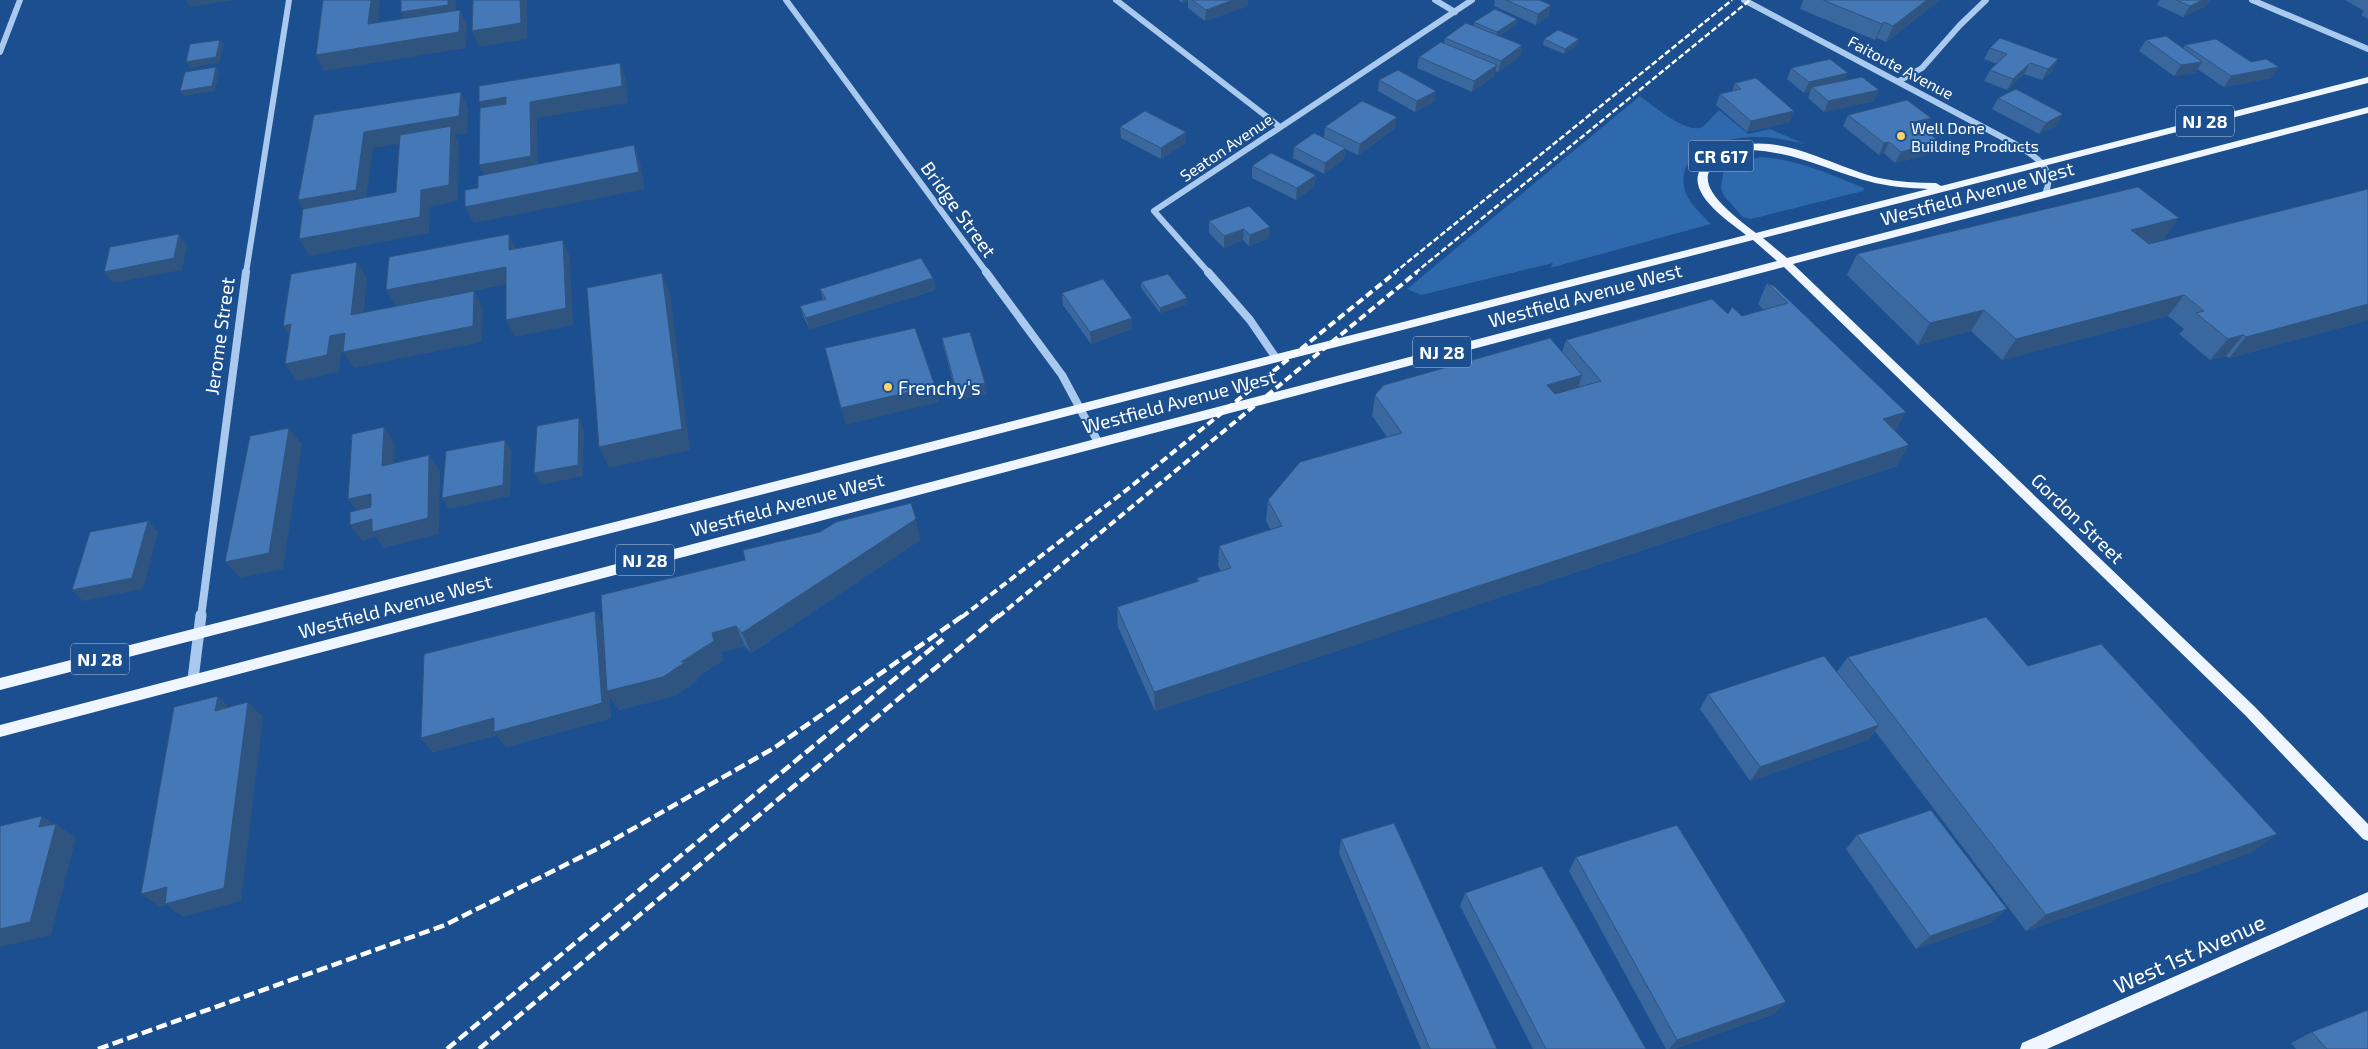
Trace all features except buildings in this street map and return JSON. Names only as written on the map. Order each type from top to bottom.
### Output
[{"type":"main road","name":"Westfield Avenue West","points":[[0,684],[2368,80]]},
{"type":"main road","name":"Westfield Avenue West","points":[[0,731],[2368,110]]},
{"type":"main road","name":"CR 617","points":[[1755,237],[1721,210],[1706,194],[1703,186],[1704,170],[1718,157],[1732,152],[1762,148],[1779,149],[1813,157],[1860,175],[1892,183],[1932,186],[1957,185]]},
{"type":"main road","name":"Gordon Street","points":[[1755,237],[1785,262],[2250,711],[2368,834]]},
{"type":"main road","name":"West 1st Avenue","points":[[2028,1049],[2368,899]]},
{"type":"street","points":[[0,52],[20,0]]},
{"type":"street","name":"Jerome Street","points":[[193,679],[242,298],[289,0]]},
{"type":"street","name":"Bridge Street","points":[[786,0],[1062,375],[1081,407],[1098,442]]},
{"type":"street","points":[[1116,0],[1280,127]]},
{"type":"street","points":[[1435,0],[1454,12]]},
{"type":"street","name":"Seaton Avenue","points":[[1276,358],[1250,320],[1154,211],[1472,0]]},
{"type":"street","name":"Faitoute Avenue","points":[[1744,0],[1987,128],[2042,163]]},
{"type":"street","points":[[1899,81],[1922,68],[1986,0]]},
{"type":"street","points":[[2252,0],[2368,49]]},
{"type":"street","points":[[2042,163],[2046,168],[2050,183],[2045,194]]},
{"type":"shaded area","points":[[1640,96],[1670,118],[1688,127],[1702,127],[1719,110],[1748,134],[1770,129],[1805,144],[1763,137],[1736,138],[1722,141],[1698,152],[1689,161],[1684,173],[1684,187],[1691,203],[1711,224],[1550,268],[1553,263],[1421,295],[1407,289]]},
{"type":"shaded area","points":[[1762,157],[1788,161],[1827,173],[1864,188],[1863,191],[1751,219],[1743,217],[1724,196],[1721,189],[1723,173],[1741,162]]},
{"type":"railway","points":[[1394,273],[1732,0]]},
{"type":"railway","points":[[1415,273],[1750,0]]},
{"type":"railway","points":[[962,617],[1129,488],[1396,272]]},
{"type":"railway","points":[[998,617],[1417,272]]},
{"type":"railway","points":[[98,1049],[445,925],[601,847],[774,748],[964,615]]},
{"type":"railway","points":[[479,1049],[999,615]]},
{"type":"railway","points":[[447,1049],[943,639]]},
{"type":"place","name":"Well Done Building Products","points":[[1901,136]]},
{"type":"place","name":"Frenchy's","points":[[888,387]]}]
